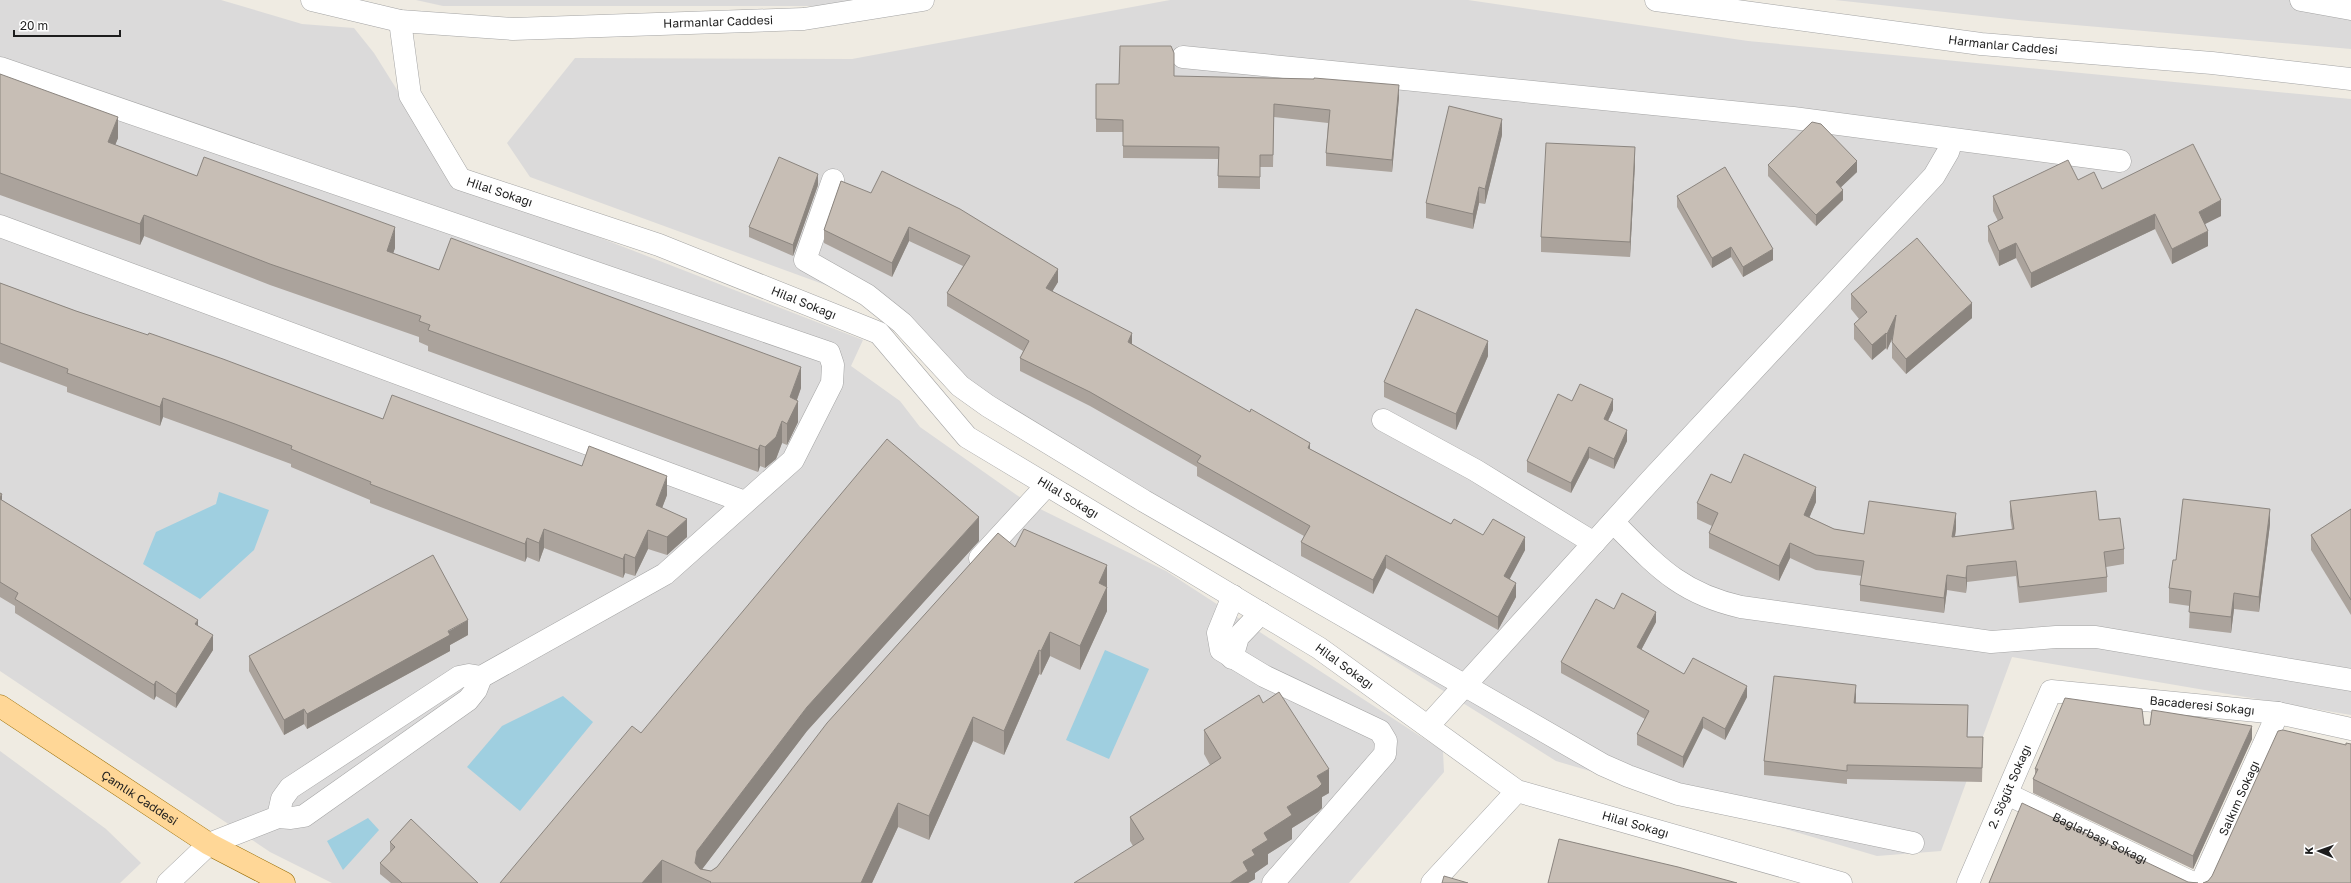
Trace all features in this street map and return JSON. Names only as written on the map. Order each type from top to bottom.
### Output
[{"type":"main road","name":"Çamlık Caddesi","points":[[0,706],[209,844],[284,883]]},
{"type":"street","name":"Harmanlar Caddesi","points":[[312,0],[400,21],[513,29],[804,19],[923,0]]},
{"type":"street","name":"Harmanlar Caddesi","points":[[1656,0],[1981,44],[2212,63],[2351,79]]},
{"type":"street","points":[[2301,0],[2351,9]]},
{"type":"street","name":"Hilal Sokağı","points":[[400,21],[410,95],[460,179],[659,245],[879,333],[967,438],[1319,648],[1517,791],[1841,883]]},
{"type":"street","points":[[1183,57],[1793,118],[2120,161]]},
{"type":"street","points":[[0,68],[829,353],[833,365],[832,383],[793,460],[665,574],[481,677],[469,675],[459,677],[290,788],[282,799],[278,817]]},
{"type":"street","points":[[1428,726],[1613,522],[1934,176],[1948,152],[1952,140]]},
{"type":"street","points":[[833,180],[805,260],[867,295],[902,323],[960,386],[988,406],[1144,501],[1579,752],[1653,786],[1678,794],[1913,842]]},
{"type":"street","points":[[0,226],[745,502]]},
{"type":"street","points":[[1383,420],[1475,470],[1594,543]]},
{"type":"street","points":[[967,573],[1047,485]]},
{"type":"street","points":[[1613,522],[1666,575],[1682,586],[1719,602],[1741,607],[1991,642],[2056,637],[2096,637],[2351,680]]},
{"type":"street","points":[[1233,596],[1218,633],[1222,650],[1232,658],[1264,676],[1380,731],[1386,741],[1385,754],[1274,883]]},
{"type":"street","points":[[1232,658],[1238,637],[1260,613]]},
{"type":"street","points":[[168,883],[209,844],[278,817],[291,818],[304,816],[468,700],[476,690],[481,677]]},
{"type":"street","name":"Bacaderesi Sokağı","points":[[2051,691],[2278,713],[2351,729]]},
{"type":"street","name":"2. Söğüt Sokağı","points":[[1968,883],[2051,691]]},
{"type":"street","name":"Salkım Sokağı","points":[[2201,883],[2278,713]]},
{"type":"street","points":[[1432,883],[1517,791]]},
{"type":"street","name":"Bağlarbaşı Sokağı","points":[[2007,794],[2193,883]]},
{"type":"shaded area","points":[[0,0],[221,0],[302,24],[354,28],[374,53],[454,181],[863,340],[851,366],[900,401],[920,427],[1028,503],[1166,571],[1443,751],[1444,772],[1349,883],[332,883],[270,852],[0,671]]},
{"type":"shaded area","points":[[416,0],[872,0],[842,6],[443,6]]},
{"type":"shaded area","points":[[1170,0],[1468,0],[1748,41],[2351,99],[2351,715],[2012,657],[1941,851],[1877,856],[1556,761],[1007,420],[894,310],[530,177],[507,143],[575,58],[852,59]]},
{"type":"shaded area","points":[[1835,0],[2351,0],[2351,49],[2018,20]]},
{"type":"shaded area","points":[[0,751],[106,829],[141,863],[120,883],[0,883]]},
{"type":"water","points":[[219,492],[269,510],[254,550],[200,599],[143,564],[156,532],[216,504]]},
{"type":"water","points":[[1105,650],[1149,669],[1109,759],[1066,740]]},
{"type":"water","points":[[563,696],[593,722],[520,811],[467,767],[502,726]]},
{"type":"water","points":[[368,818],[379,830],[343,870],[327,841]]},
{"type":"building","points":[[1120,46],[1171,46],[1174,53],[1174,76],[1314,78],[1399,85],[1392,160],[1326,153],[1330,110],[1274,104],[1273,155],[1260,155],[1260,177],[1218,176],[1219,147],[1123,146],[1123,120],[1096,119],[1096,84],[1119,84]]},
{"type":"building","points":[[0,74],[118,117],[108,142],[197,176],[204,157],[395,227],[387,251],[439,270],[451,238],[801,367],[790,397],[798,401],[787,424],[782,421],[776,437],[765,447],[760,445],[758,450],[428,330],[430,325],[419,321],[421,316],[270,264],[144,215],[140,224],[0,173]]},
{"type":"building","points":[[1449,106],[1502,119],[1485,189],[1479,187],[1473,214],[1426,203]]},
{"type":"building","points":[[1812,122],[1821,124],[1857,161],[1836,182],[1843,190],[1816,215],[1768,165]]},
{"type":"building","points":[[1546,143],[1635,147],[1630,242],[1541,237]]},
{"type":"building","points":[[2193,144],[2221,200],[2199,212],[2208,231],[2172,249],[2155,214],[2031,273],[2016,243],[1999,251],[1988,226],[2003,218],[1993,196],[2068,160],[2078,180],[2094,172],[2102,189]]},
{"type":"building","points":[[779,157],[818,174],[793,245],[749,227]]},
{"type":"building","points":[[1725,167],[1773,249],[1743,267],[1731,247],[1712,258],[1677,196]]},
{"type":"building","points":[[882,171],[960,209],[1058,269],[1046,288],[1132,333],[1128,342],[1250,412],[1251,409],[1310,443],[1308,448],[1451,524],[1454,519],[1483,535],[1493,519],[1525,537],[1504,576],[1516,583],[1498,617],[1386,555],[1373,580],[1301,542],[1310,526],[1197,462],[1201,456],[1090,392],[1020,358],[1029,341],[947,293],[970,256],[909,227],[892,263],[824,230],[841,181],[871,193]]},
{"type":"building","points":[[1917,238],[1972,303],[1906,359],[1892,342],[1896,315],[1887,334],[1886,333],[1872,345],[1854,324],[1867,312],[1851,294]]},
{"type":"building","points":[[0,283],[76,311],[148,335],[149,333],[223,359],[383,419],[392,395],[582,466],[589,446],[667,476],[656,505],[687,519],[667,537],[648,530],[635,558],[625,554],[623,559],[544,529],[539,543],[527,538],[525,544],[370,484],[371,482],[291,449],[292,446],[235,424],[163,398],[160,407],[67,373],[68,369],[0,343]]},
{"type":"building","points":[[1416,309],[1488,341],[1456,414],[1384,382]]},
{"type":"building","points":[[1580,384],[1613,399],[1604,419],[1627,430],[1614,459],[1589,447],[1571,483],[1527,461],[1558,394],[1572,401]]},
{"type":"building","points":[[887,439],[979,517],[807,707],[697,851],[695,863],[700,869],[711,871],[717,867],[827,723],[998,533],[1015,547],[1024,529],[1107,565],[1099,583],[1107,587],[1080,646],[1050,632],[1041,651],[1039,650],[1004,731],[973,717],[929,816],[898,803],[861,883],[710,883],[711,882],[662,860],[642,883],[500,883],[632,726],[641,733]]},
{"type":"building","points":[[1744,454],[1816,487],[1804,515],[1834,529],[1864,534],[1869,501],[1956,513],[1952,537],[2014,529],[2010,501],[2096,491],[2099,520],[2120,518],[2124,549],[2104,552],[2107,577],[2019,587],[2016,561],[1967,566],[1966,578],[1947,575],[1944,598],[1860,585],[1864,561],[1816,555],[1790,543],[1779,566],[1709,533],[1718,513],[1697,503],[1711,474],[1731,483]]},
{"type":"building","points":[[0,499],[198,620],[195,624],[213,635],[176,694],[156,681],[154,685],[15,599],[18,593],[0,582]]},
{"type":"building","points":[[2183,499],[2270,509],[2259,597],[2234,593],[2231,617],[2189,612],[2191,591],[2169,588],[2173,560],[2176,560]]},
{"type":"building","points":[[2351,509],[2351,600],[2311,535]]},
{"type":"building","points":[[433,555],[468,620],[448,631],[450,635],[307,714],[304,709],[284,720],[249,656]]},
{"type":"building","points":[[1622,593],[1656,612],[1637,647],[1684,674],[1693,658],[1747,686],[1725,729],[1703,717],[1683,757],[1637,734],[1649,711],[1561,662],[1596,599],[1614,609]]},
{"type":"building","points":[[1774,676],[1856,685],[1854,703],[1968,705],[1967,737],[1983,737],[1982,768],[1847,765],[1847,771],[1764,761]]},
{"type":"building","points":[[1279,692],[1329,769],[1317,776],[1322,784],[1318,788],[1287,807],[1292,815],[1264,833],[1268,840],[1252,850],[1255,855],[1243,862],[1248,871],[1230,883],[1074,883],[1144,839],[1130,817],[1221,758],[1204,730],[1259,695],[1263,703]]},
{"type":"building","points":[[2065,698],[2142,709],[2144,725],[2150,725],[2152,710],[2252,726],[2193,856],[2033,779],[2038,769],[2035,769]]},
{"type":"building","points":[[2283,730],[2346,745],[2346,743],[2351,744],[2351,883],[2203,883],[2208,881],[2212,876],[2278,731]]},
{"type":"building","points":[[2022,803],[2188,882],[2198,883],[1989,883]]},
{"type":"building","points":[[411,819],[478,883],[402,883],[380,863],[395,847],[390,842]]},
{"type":"building","points":[[1559,839],[1678,867],[1737,883],[1548,883]]},
{"type":"building","points":[[1444,876],[1468,883],[1442,883]]}]
